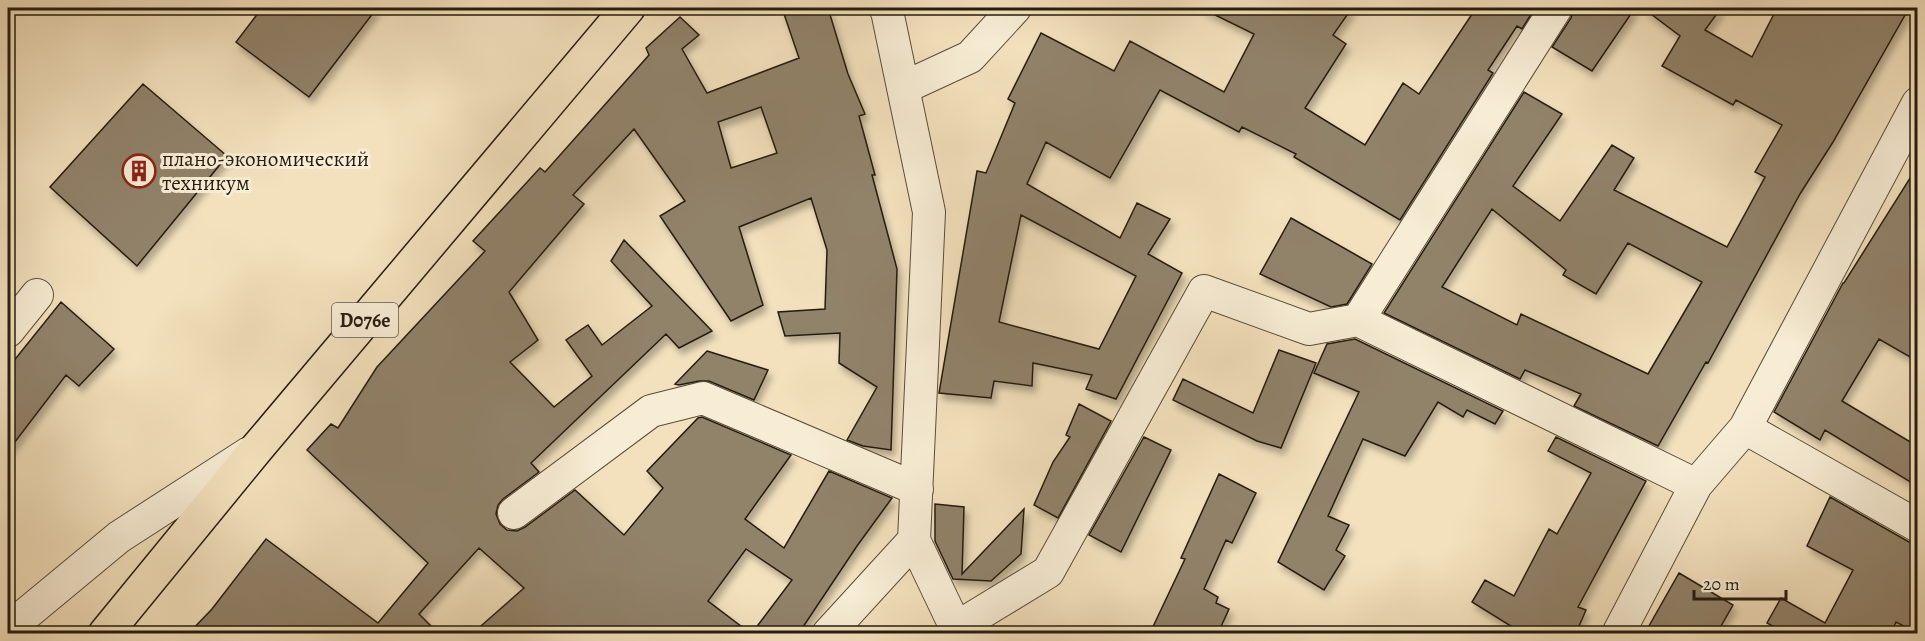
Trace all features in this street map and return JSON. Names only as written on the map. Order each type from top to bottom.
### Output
[{"type":"main road","name":"D076e","points":[[105,633],[258,447],[628,8]]},
{"type":"street","points":[[885,8],[930,212],[915,540],[956,631],[1048,572],[1204,291],[1309,329],[1358,320],[1696,484]]},
{"type":"street","points":[[903,88],[970,57],[1016,8]]},
{"type":"street","points":[[1358,320],[1556,8]]},
{"type":"street","points":[[1618,633],[1696,484],[1745,428],[1914,116]]},
{"type":"street","points":[[8,331],[37,295]]},
{"type":"street","points":[[514,513],[651,411],[703,398],[917,489]]},
{"type":"street","points":[[1745,428],[1917,526]]},
{"type":"street","points":[[8,629],[119,537],[258,447]]},
{"type":"street","points":[[828,633],[915,540]]},
{"type":"building","name":"плано-экономический техникум","points":[[262,8],[377,8],[309,97],[236,42]]},
{"type":"building","points":[[782,8],[828,8],[848,74],[865,114],[859,116],[897,269],[891,450],[863,446],[847,440],[877,387],[839,363],[840,333],[785,336],[778,312],[825,309],[827,250],[811,198],[739,227],[763,305],[731,321],[660,216],[685,201],[634,129],[573,195],[584,204],[509,292],[538,340],[510,362],[554,407],[592,376],[566,340],[588,325],[602,345],[652,306],[611,261],[624,240],[712,331],[679,348],[666,334],[531,463],[539,472],[503,499],[498,505],[496,514],[500,524],[507,530],[517,531],[575,490],[624,535],[663,488],[647,471],[698,418],[702,417],[791,455],[745,519],[784,548],[829,471],[892,498],[799,633],[752,633],[792,580],[746,549],[708,601],[750,633],[473,633],[524,588],[479,548],[419,614],[438,633],[189,633],[212,609],[266,539],[378,623],[428,563],[307,450],[331,424],[338,428],[377,367],[485,251],[473,241],[540,168],[545,172],[649,55],[646,48],[680,17],[699,35],[682,49],[707,93],[799,58]],"holes":[[[761,107],[777,153],[731,168],[718,122]]]},
{"type":"building","points":[[1201,8],[1352,8],[1333,35],[1346,44],[1305,108],[1365,145],[1403,83],[1419,94],[1476,8],[1535,8],[1522,29],[1517,26],[1488,70],[1493,73],[1400,220],[1294,157],[1296,154],[1242,127],[1239,132],[1160,90],[1110,178],[1046,142],[1027,184],[1120,238],[1137,203],[1170,219],[1148,254],[1182,273],[1116,399],[1086,389],[1092,375],[1033,363],[1032,386],[994,381],[991,398],[939,393],[977,171],[986,173],[1015,103],[1008,99],[1041,33],[1114,71],[1130,41],[1224,92],[1254,34]],"holes":[[[1021,215],[1136,276],[1099,349],[999,322]]]},
{"type":"building","points":[[1574,8],[1635,8],[1592,71],[1552,47],[1571,18]]},
{"type":"building","points":[[1643,8],[1721,8],[1705,30],[1752,57],[1777,8],[1909,8],[1833,142],[1800,194],[1708,363],[1706,362],[1658,446],[1574,406],[1581,394],[1525,370],[1520,379],[1384,313],[1524,92],[1562,114],[1513,186],[1560,221],[1612,145],[1634,158],[1614,190],[1727,247],[1765,177],[1755,172],[1782,125],[1736,100],[1733,105],[1662,66],[1680,36]],"holes":[[[1492,209],[1566,270],[1563,275],[1596,294],[1628,243],[1702,282],[1648,374],[1521,314],[1517,325],[1442,287]]]},
{"type":"building","name":"плано-экономический техникум","points":[[143,84],[227,156],[137,266],[50,187]]},
{"type":"building","points":[[1917,167],[1917,361],[1879,339],[1842,401],[1917,446],[1917,486],[1825,430],[1820,440],[1774,412],[1843,283]]},
{"type":"building","points":[[1291,218],[1372,264],[1347,304],[1331,307],[1260,274]]},
{"type":"building","points":[[61,302],[114,349],[79,386],[66,375],[8,451],[8,368]]},
{"type":"building","points":[[1355,339],[1503,411],[1495,424],[1467,410],[1463,417],[1438,402],[1405,456],[1363,439],[1328,516],[1349,525],[1336,550],[1345,556],[1324,590],[1278,562],[1359,392],[1314,373],[1327,344]]},
{"type":"building","points":[[1279,350],[1316,363],[1281,448],[1257,441],[1173,400],[1183,379],[1253,413]]},
{"type":"building","points":[[707,351],[768,370],[754,400],[709,381],[675,384]]},
{"type":"building","points":[[1079,404],[1111,421],[1058,518],[1034,505],[1053,462],[1070,437],[1066,435]]},
{"type":"building","points":[[1144,437],[1171,450],[1121,552],[1089,535]]},
{"type":"building","points":[[1556,437],[1646,481],[1578,607],[1586,610],[1576,633],[1522,633],[1472,602],[1485,580],[1514,596],[1549,529],[1557,534],[1591,473],[1548,451]]},
{"type":"building","points":[[1219,474],[1256,493],[1232,543],[1226,540],[1204,589],[1218,597],[1216,603],[1229,609],[1218,633],[1150,633],[1185,559],[1181,558]]},
{"type":"building","points":[[1830,497],[1909,542],[1917,544],[1917,633],[1896,622],[1891,633],[1785,633],[1767,623],[1781,598],[1825,623],[1853,570],[1807,546]]},
{"type":"building","points":[[935,504],[964,507],[962,574],[1024,509],[1021,554],[991,581],[953,579],[935,541]]},
{"type":"building","points":[[1679,573],[1733,605],[1717,633],[1645,633]]},
{"type":"place","name":"плано-экономический техникум","points":[[139,171]]}]
